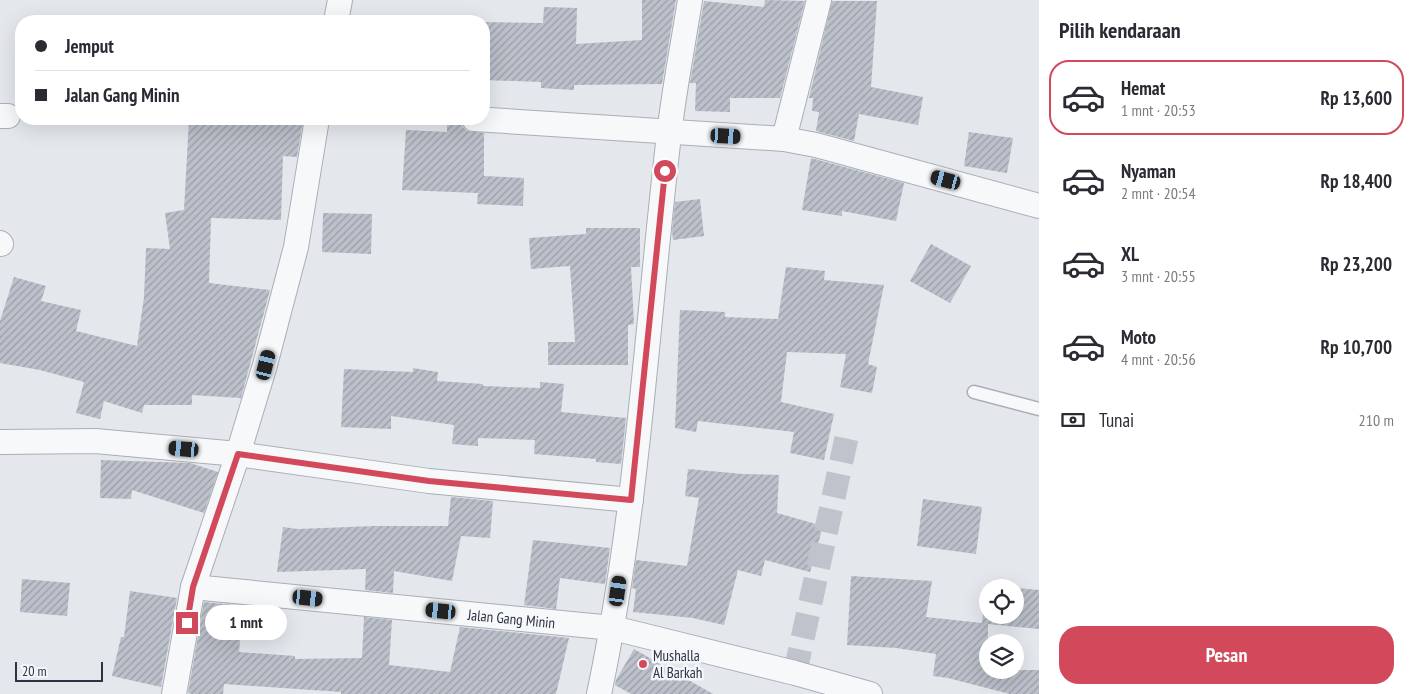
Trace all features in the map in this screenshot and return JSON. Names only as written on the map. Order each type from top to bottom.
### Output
[{"type":"street","points":[[337,15],[340,0]]},
{"type":"street","points":[[599,694],[613,628],[631,500],[669,133],[690,0]]},
{"type":"street","points":[[784,140],[818,0]]},
{"type":"street","points":[[490,120],[784,140],[816,145],[1039,206]]},
{"type":"street","points":[[174,694],[193,587],[266,365],[296,247],[316,125]]},
{"type":"street","points":[[0,442],[95,441],[238,454],[429,481],[631,500]]},
{"type":"street","name":"Jalan Gang Minin","points":[[193,587],[613,628],[795,673],[870,694]]},
{"type":"lane","points":[[974,392],[1039,409]]},
{"type":"building","points":[[642,0],[676,0],[662,84],[574,85],[574,90],[541,88],[541,82],[490,80],[490,22],[543,23],[544,7],[577,8],[576,44],[642,40]]},
{"type":"building","points":[[765,0],[805,1],[780,98],[730,98],[730,112],[695,111],[696,83],[690,83],[704,1],[764,7]]},
{"type":"building","points":[[832,1],[877,1],[871,87],[923,97],[918,125],[859,114],[854,141],[816,131],[819,112],[812,111],[813,98],[809,98]]},
{"type":"building","points":[[189,125],[302,125],[297,157],[283,156],[281,220],[211,218],[209,283],[270,290],[241,398],[192,395],[192,405],[144,405],[142,413],[104,401],[100,419],[76,413],[84,382],[40,370],[0,363],[0,321],[14,277],[46,286],[41,301],[81,310],[76,331],[137,346],[144,297],[146,248],[170,249],[165,213],[184,210]]},
{"type":"building","points":[[447,125],[462,125],[467,131],[484,133],[484,176],[524,178],[523,206],[477,204],[478,193],[402,190],[406,130],[447,132]]},
{"type":"building","points":[[969,132],[1013,138],[1007,173],[964,166]]},
{"type":"building","points":[[811,158],[904,183],[896,221],[842,211],[842,216],[802,210]]},
{"type":"building","points":[[700,199],[704,236],[673,240],[675,202]]},
{"type":"building","points":[[323,213],[372,214],[371,254],[322,252]]},
{"type":"building","points":[[586,228],[640,228],[640,267],[631,267],[634,324],[628,325],[628,365],[548,365],[548,342],[575,342],[570,266],[531,269],[529,238],[586,234]]},
{"type":"building","points":[[931,244],[971,266],[950,303],[910,281]]},
{"type":"building","points":[[786,267],[825,271],[824,280],[884,285],[868,364],[877,367],[872,393],[840,387],[846,354],[787,352],[781,402],[834,414],[824,460],[790,453],[794,432],[698,421],[696,432],[675,428],[680,310],[725,312],[725,317],[778,319]]},
{"type":"building","points":[[413,368],[438,372],[437,381],[483,384],[483,386],[540,388],[540,382],[564,384],[561,412],[626,418],[621,464],[596,462],[596,459],[534,454],[535,440],[478,438],[478,446],[452,444],[454,425],[391,416],[391,429],[341,427],[344,369],[413,372]]},
{"type":"building","points":[[101,460],[190,463],[218,472],[204,513],[132,490],[131,499],[100,498]]},
{"type":"building","points":[[688,469],[779,475],[777,513],[823,526],[810,572],[765,560],[761,576],[738,570],[724,625],[693,618],[633,612],[636,589],[632,588],[636,560],[687,566],[699,498],[685,496]]},
{"type":"building","points":[[451,497],[493,501],[490,538],[461,536],[452,581],[394,571],[393,593],[365,590],[366,569],[277,572],[283,527],[298,529],[448,526]]},
{"type":"building","points":[[923,499],[982,507],[976,554],[917,546]]},
{"type":"building","points":[[533,540],[610,548],[605,584],[560,578],[556,609],[524,605]]},
{"type":"building","points":[[851,576],[932,581],[926,617],[988,624],[988,634],[979,634],[979,679],[1024,679],[1024,670],[1039,670],[1039,694],[1010,694],[933,676],[936,654],[896,648],[847,645]]},
{"type":"building","points":[[22,579],[70,583],[67,616],[20,612]]},
{"type":"building","points":[[1024,589],[1039,590],[1039,629],[988,624],[1024,624]]},
{"type":"building","points":[[130,591],[177,598],[161,687],[112,676],[121,637],[124,637]]},
{"type":"building","points":[[204,602],[243,606],[239,652],[295,656],[295,659],[362,658],[364,617],[392,620],[389,665],[450,672],[460,627],[569,638],[556,694],[341,694],[341,692],[224,684],[223,694],[192,694],[188,693]]},
{"type":"building","name":"Mushalla Al Barkah","points":[[634,649],[713,694],[631,694],[615,685]]},
{"type":"tunnel","points":[[795,673],[848,431]]},
{"type":"place","name":"Mushalla Al Barkah","points":[[643,664]]},
{"type":"route","points":[[187,623],[193,587],[238,454],[429,481],[631,500],[665,171]]}]
